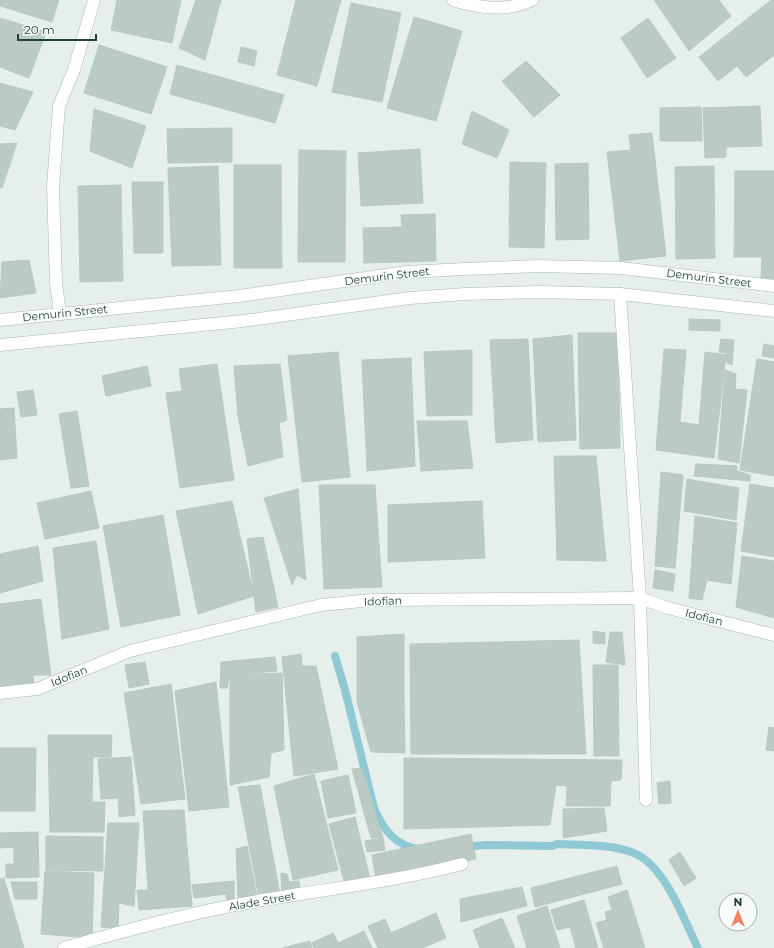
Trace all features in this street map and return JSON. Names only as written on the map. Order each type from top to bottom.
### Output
[{"type":"street","points":[[60,313],[56,283],[52,186],[59,106],[74,70],[94,0]]},
{"type":"street","points":[[453,0],[502,8],[523,4],[532,0]]},
{"type":"street","name":"Demurin Street","points":[[0,320],[240,296],[408,272],[464,269],[538,266],[621,268],[774,286]]},
{"type":"street","points":[[0,345],[242,321],[410,298],[538,292],[620,294],[774,311]]},
{"type":"street","points":[[620,294],[640,598],[646,800]]},
{"type":"street","name":"Idofian","points":[[0,693],[37,689],[130,651],[321,606],[372,600],[640,598],[668,608],[774,635]]},
{"type":"street","name":"Alade Street","points":[[64,948],[147,924],[240,904],[420,875],[462,864]]},
{"type":"building","points":[[0,0],[59,0],[52,22],[0,6]]},
{"type":"building","points":[[117,0],[181,0],[172,43],[111,30]]},
{"type":"building","points":[[196,0],[221,0],[205,60],[179,48]]},
{"type":"building","points":[[296,0],[341,0],[317,86],[277,75]]},
{"type":"building","points":[[654,0],[719,0],[731,16],[689,51]]},
{"type":"building","points":[[771,0],[774,0],[774,55],[746,77],[737,66],[718,81],[699,57]]},
{"type":"building","points":[[351,3],[401,13],[382,102],[332,92]]},
{"type":"building","points":[[414,17],[462,31],[436,121],[387,108]]},
{"type":"building","points":[[0,18],[46,32],[29,78],[0,67]]},
{"type":"building","points":[[648,18],[676,58],[647,78],[621,38]]},
{"type":"building","points":[[99,45],[167,67],[151,114],[84,93]]},
{"type":"building","points":[[241,47],[257,51],[254,66],[238,62]]},
{"type":"building","points":[[526,61],[560,95],[534,117],[502,81]]},
{"type":"building","points":[[177,65],[284,95],[275,123],[170,94]]},
{"type":"building","points":[[0,83],[33,92],[15,130],[0,126]]},
{"type":"building","points":[[760,106],[762,146],[726,147],[726,157],[705,158],[703,108]]},
{"type":"building","points":[[701,107],[702,141],[660,141],[660,108]]},
{"type":"building","points":[[94,109],[146,126],[132,168],[90,151]]},
{"type":"building","points":[[472,111],[509,130],[497,158],[462,144]]},
{"type":"building","points":[[232,128],[232,162],[168,163],[167,129]]},
{"type":"building","points":[[652,133],[666,256],[620,261],[607,152],[631,150],[629,135]]},
{"type":"building","points":[[17,143],[2,188],[0,187],[0,144]]},
{"type":"building","points":[[420,149],[423,203],[361,206],[358,153]]},
{"type":"building","points":[[299,150],[346,151],[345,262],[298,262]]},
{"type":"building","points":[[510,162],[546,163],[544,248],[509,247]]},
{"type":"building","points":[[588,163],[589,239],[556,240],[555,164]]},
{"type":"building","points":[[234,165],[281,165],[282,268],[234,268]]},
{"type":"building","points":[[218,166],[221,265],[172,266],[168,168]]},
{"type":"building","points":[[714,166],[715,258],[676,259],[675,167]]},
{"type":"building","points":[[735,171],[774,171],[774,279],[761,279],[762,257],[734,257]]},
{"type":"building","points":[[132,182],[163,182],[163,253],[134,253]]},
{"type":"building","points":[[121,185],[123,281],[80,282],[78,186]]},
{"type":"building","points":[[435,214],[436,261],[364,263],[363,228],[402,227],[401,215]]},
{"type":"building","points":[[29,260],[36,293],[0,298],[2,262]]},
{"type":"building","points":[[689,319],[720,320],[720,331],[689,330]]},
{"type":"building","points":[[578,333],[618,333],[620,448],[580,449]]},
{"type":"building","points":[[572,335],[576,440],[538,442],[533,339]]},
{"type":"building","points":[[528,339],[533,440],[496,443],[490,340]]},
{"type":"building","points":[[721,339],[734,340],[732,365],[727,363],[726,353],[719,352]]},
{"type":"building","points":[[764,344],[774,346],[774,358],[762,356]]},
{"type":"building","points":[[664,349],[686,350],[680,422],[699,425],[705,352],[726,355],[714,458],[656,450]]},
{"type":"building","points":[[472,350],[472,415],[427,416],[424,352]]},
{"type":"building","points":[[338,352],[350,477],[302,482],[288,356]]},
{"type":"building","points":[[411,358],[415,466],[367,471],[362,360]]},
{"type":"building","points":[[757,359],[774,362],[774,476],[740,470]]},
{"type":"building","points":[[217,364],[234,480],[180,488],[166,393],[182,391],[179,369]]},
{"type":"building","points":[[280,364],[287,420],[279,423],[283,457],[248,466],[238,416],[234,366]]},
{"type":"building","points":[[147,366],[151,386],[106,396],[102,376]]},
{"type":"building","points":[[725,370],[736,374],[735,389],[747,390],[739,463],[718,459]]},
{"type":"building","points":[[33,390],[37,415],[21,417],[17,392]]},
{"type":"building","points":[[14,408],[17,458],[0,460],[0,409]]},
{"type":"building","points":[[77,411],[89,486],[71,488],[59,414]]},
{"type":"building","points":[[417,421],[467,421],[473,468],[421,471]]},
{"type":"building","points":[[554,456],[596,456],[606,561],[557,560]]},
{"type":"building","points":[[696,464],[737,466],[737,471],[750,475],[750,481],[694,476]]},
{"type":"building","points":[[661,472],[683,475],[675,568],[655,566]]},
{"type":"building","points":[[687,479],[739,488],[736,520],[684,511]]},
{"type":"building","points":[[750,484],[774,488],[774,557],[741,551]]},
{"type":"building","points":[[319,485],[375,485],[382,587],[324,589]]},
{"type":"building","points":[[298,489],[306,580],[297,575],[292,585],[264,498]]},
{"type":"building","points":[[91,491],[99,528],[45,539],[37,503]]},
{"type":"building","points":[[232,501],[254,596],[198,614],[176,511]]},
{"type":"building","points":[[482,501],[485,558],[388,562],[388,505]]},
{"type":"building","points":[[163,515],[180,615],[121,627],[103,526]]},
{"type":"building","points":[[695,516],[737,523],[731,584],[707,580],[702,600],[689,598]]},
{"type":"building","points":[[263,537],[278,607],[256,612],[247,539]]},
{"type":"building","points":[[96,541],[109,629],[62,639],[53,548]]},
{"type":"building","points":[[38,546],[43,581],[0,593],[0,554]]},
{"type":"building","points":[[742,556],[774,561],[774,618],[736,607]]},
{"type":"building","points":[[655,570],[675,574],[673,591],[653,588]]},
{"type":"building","points":[[41,599],[51,675],[33,675],[34,688],[0,688],[0,604]]},
{"type":"building","points":[[593,631],[605,633],[605,644],[593,643]]},
{"type":"building","points":[[610,632],[622,632],[625,665],[606,662]]},
{"type":"building","points":[[404,634],[404,700],[357,702],[357,637]]},
{"type":"building","points":[[579,640],[586,754],[411,754],[410,644]]},
{"type":"building","points":[[301,654],[302,666],[316,666],[338,769],[294,776],[282,657]]},
{"type":"building","points":[[275,657],[277,671],[230,675],[227,688],[220,688],[221,662]]},
{"type":"building","points":[[145,662],[149,684],[129,688],[125,665]]},
{"type":"building","points":[[593,665],[618,665],[619,756],[594,756]]},
{"type":"building","points":[[282,673],[284,750],[271,753],[269,777],[230,785],[230,675]]},
{"type":"building","points":[[216,682],[229,807],[189,811],[175,691]]},
{"type":"building","points":[[171,684],[185,799],[141,804],[124,693]]},
{"type":"building","points":[[404,700],[405,753],[371,752],[357,702]]},
{"type":"building","points":[[769,727],[774,728],[774,751],[766,750]]},
{"type":"building","points":[[48,735],[112,735],[111,757],[93,757],[92,802],[105,802],[104,832],[50,832]]},
{"type":"building","points":[[0,748],[36,748],[35,811],[0,811]]},
{"type":"building","points":[[131,757],[135,815],[119,817],[118,798],[101,799],[98,759]]},
{"type":"building","points":[[404,758],[622,760],[621,780],[611,781],[610,806],[566,806],[567,786],[556,785],[550,825],[404,829]]},
{"type":"building","points":[[362,768],[383,838],[371,838],[352,769]]},
{"type":"building","points":[[314,774],[338,870],[293,880],[274,786]]},
{"type":"building","points":[[348,775],[356,813],[328,818],[321,781]]},
{"type":"building","points":[[670,781],[671,803],[659,804],[657,783]]},
{"type":"building","points":[[260,785],[280,895],[259,898],[238,787]]},
{"type":"building","points":[[604,808],[607,831],[563,838],[563,809]]},
{"type":"building","points":[[184,810],[192,906],[139,910],[137,890],[148,890],[143,811]]},
{"type":"building","points":[[355,817],[370,879],[345,885],[329,824]]},
{"type":"building","points":[[108,823],[139,823],[134,906],[119,903],[118,928],[101,927]]},
{"type":"building","points":[[38,832],[39,877],[6,878],[6,864],[14,864],[14,847],[0,848],[0,833]]},
{"type":"building","points":[[471,834],[476,859],[376,879],[372,855]]},
{"type":"building","points":[[46,836],[103,837],[103,871],[46,870]]},
{"type":"building","points":[[383,838],[385,850],[367,852],[365,841]]},
{"type":"building","points":[[247,846],[257,896],[238,898],[236,849]]},
{"type":"building","points":[[680,852],[696,878],[684,886],[669,860]]},
{"type":"building","points":[[617,866],[622,884],[535,907],[531,888]]},
{"type":"building","points":[[45,871],[94,873],[92,938],[41,934]]},
{"type":"building","points":[[281,873],[287,874],[289,882],[299,881],[300,893],[282,895]]},
{"type":"building","points":[[4,878],[24,948],[0,948],[0,879]]},
{"type":"building","points":[[234,881],[234,901],[227,902],[226,894],[194,898],[192,885]]},
{"type":"building","points":[[11,882],[37,882],[37,899],[15,899]]},
{"type":"building","points":[[522,887],[527,906],[461,922],[460,899]]},
{"type":"building","points":[[627,890],[645,948],[604,948],[596,923],[607,920],[605,912],[612,910],[608,897]]},
{"type":"building","points":[[584,900],[598,948],[576,948],[570,927],[557,930],[551,910]]},
{"type":"building","points":[[547,906],[560,948],[527,948],[517,916]]},
{"type":"building","points":[[436,913],[446,938],[422,948],[378,948],[368,926],[385,919],[391,933]]},
{"type":"building","points":[[502,918],[515,948],[480,948],[473,930]]},
{"type":"building","points":[[364,931],[372,948],[314,948],[312,943],[333,933],[338,943]]},
{"type":"building","points":[[310,941],[312,948],[282,948]]},
{"type":"waterway","points":[[335,656],[345,690],[374,808],[381,823],[391,835],[403,844],[419,849]]},
{"type":"waterway","points":[[462,847],[486,845],[587,845],[618,848],[636,854],[647,861],[665,883],[673,896],[698,948]]}]
